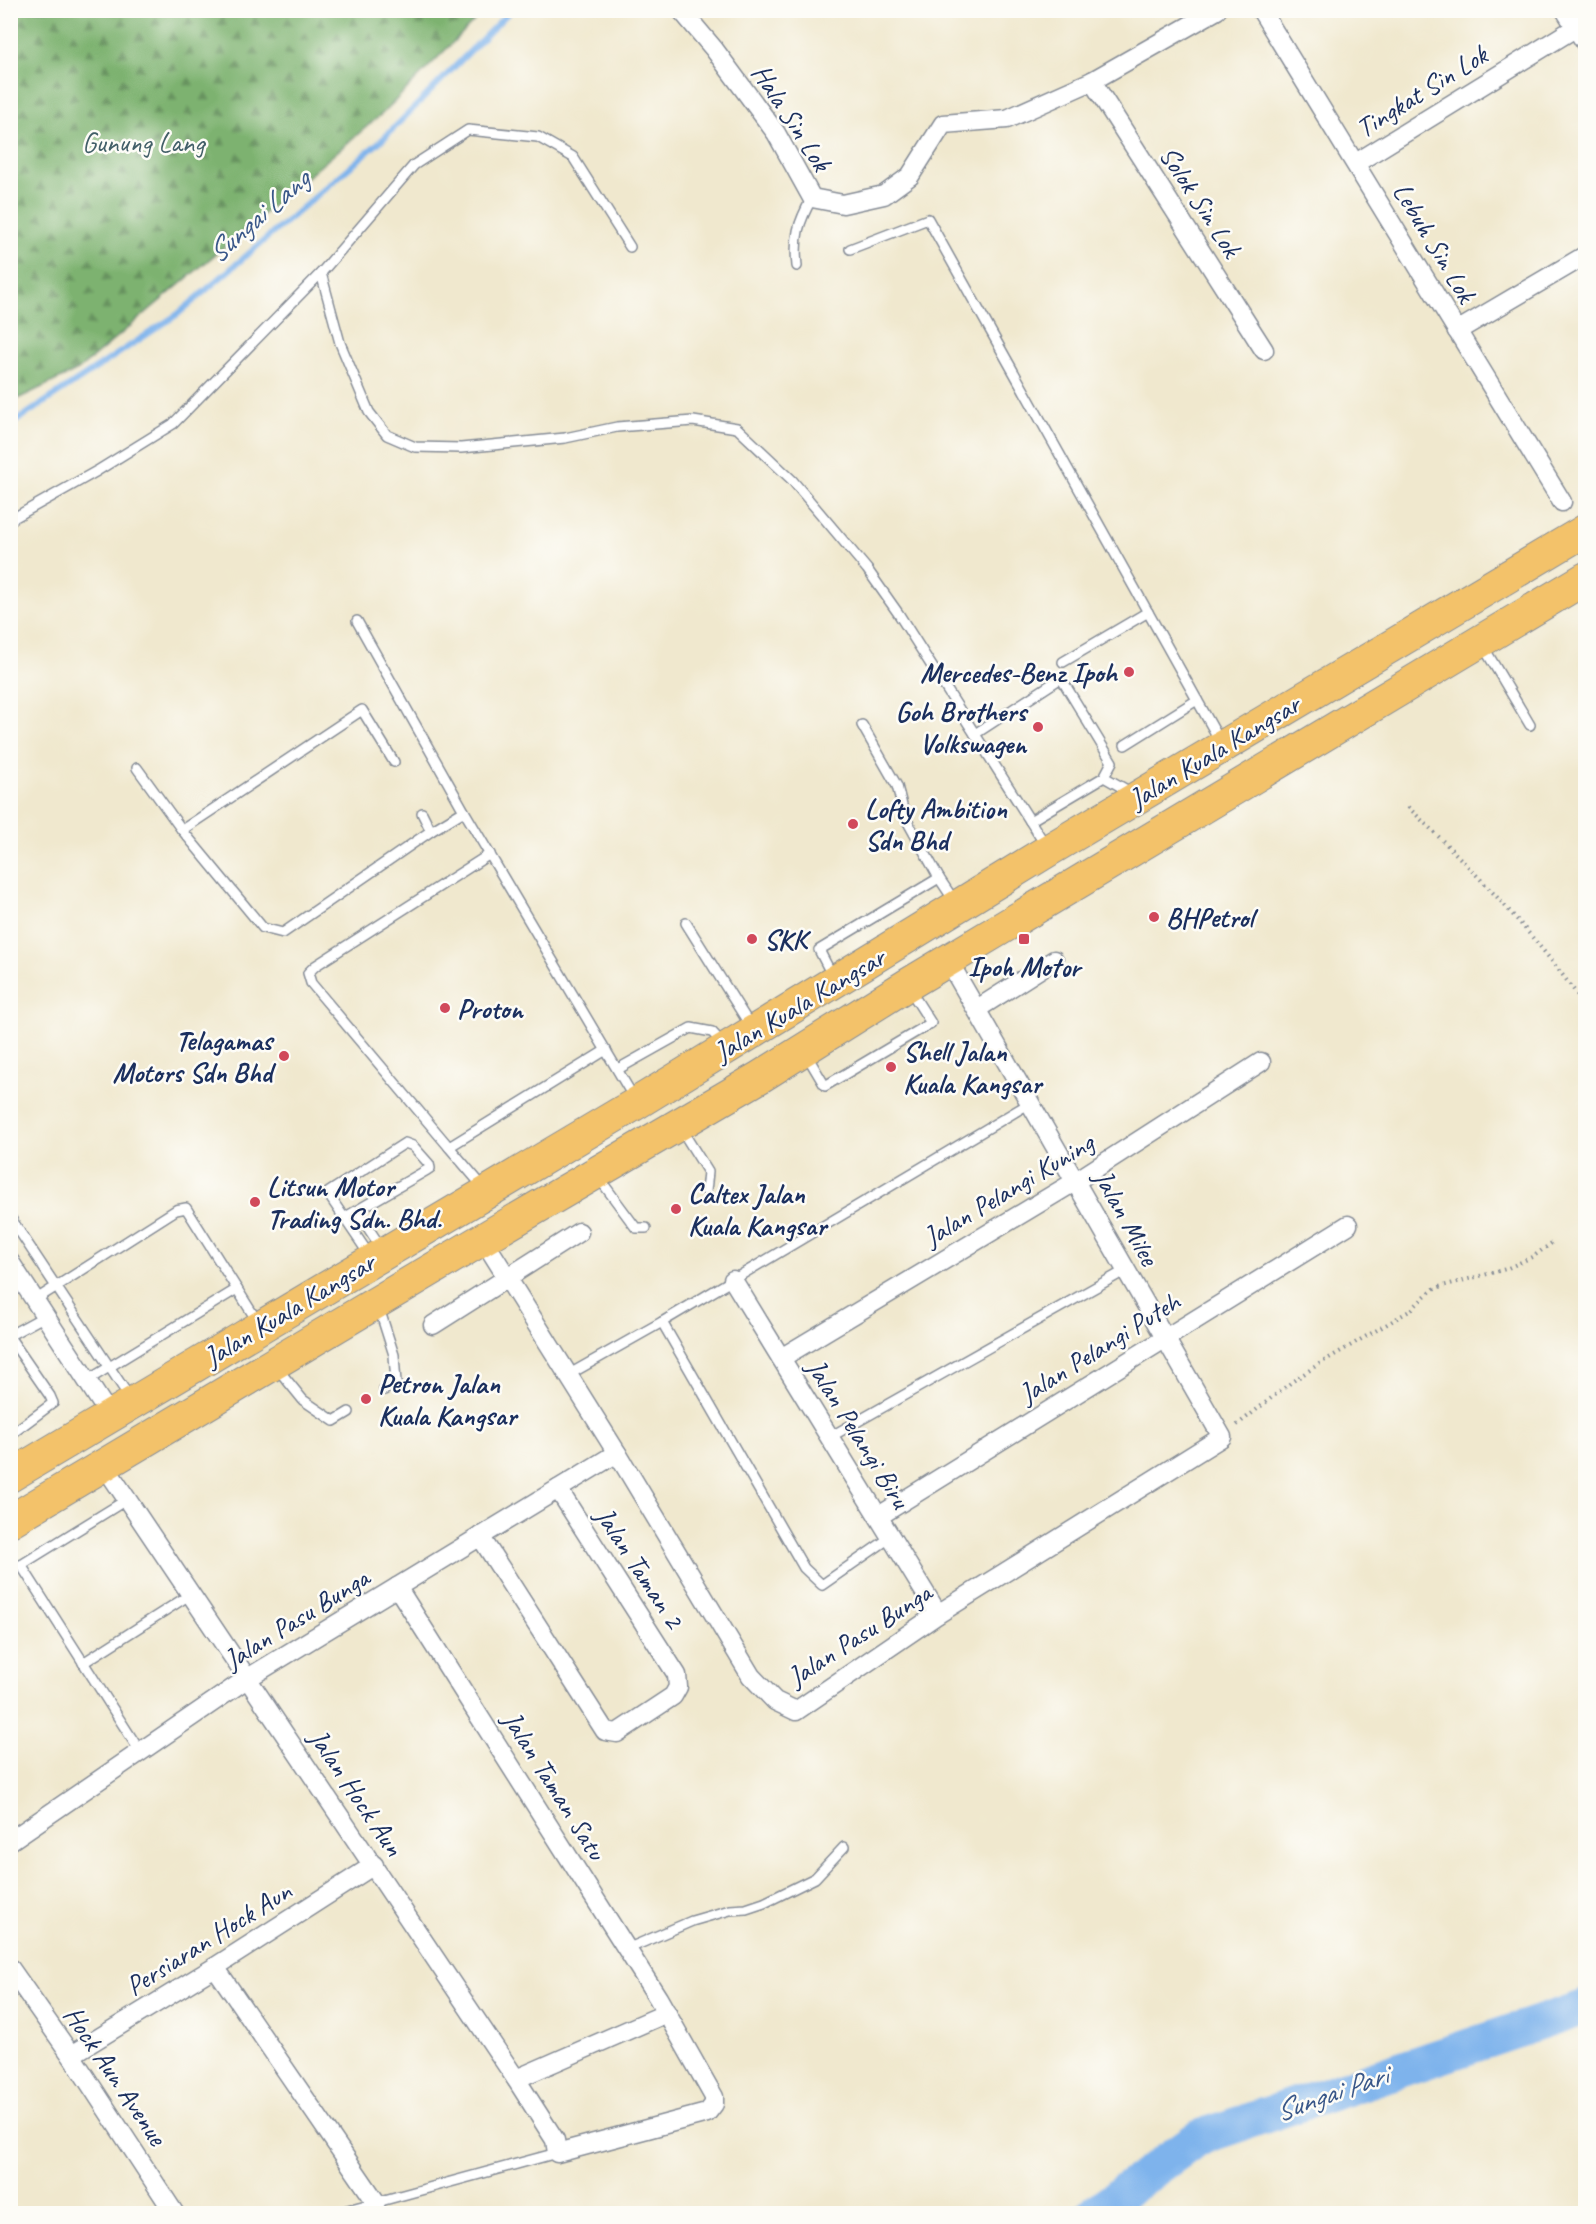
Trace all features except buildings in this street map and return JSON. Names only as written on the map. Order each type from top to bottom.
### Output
[{"type":"highway","name":"Jalan Kuala Kangsar","points":[[10,1476],[637,1103],[1138,796],[1586,530]]},
{"type":"highway","points":[[1504,579],[1518,580],[1538,572],[1586,546]]},
{"type":"highway","name":"Jalan Kuala Kangsar","points":[[10,1521],[760,1077],[907,985],[949,962],[1586,578]]},
{"type":"street","name":"Hala Sin Lok","points":[[681,10],[714,49],[776,133],[812,198],[843,204],[884,195],[910,176],[943,124],[1007,119],[1092,81],[1216,10]]},
{"type":"street","name":"Lebuh Sin Lok","points":[[1261,10],[1562,502]]},
{"type":"street","points":[[1565,10],[1586,44]]},
{"type":"street","name":"Tingkat Sin Lok","points":[[1356,163],[1575,28]]},
{"type":"street","name":"Solok Sin Lok","points":[[1092,81],[1264,350]]},
{"type":"street","points":[[1457,330],[1586,255]]},
{"type":"street","points":[[976,1009],[1054,960]]},
{"type":"street","name":"Jalan Milee","points":[[949,962],[1222,1437]]},
{"type":"street","name":"Jalan Pelangi Kuning","points":[[781,1358],[1076,1181],[1261,1062]]},
{"type":"street","name":"Jalan Pelangi Puteh","points":[[879,1516],[1348,1225]]},
{"type":"street","points":[[433,1325],[579,1232]]},
{"type":"street","name":"Jalan Pasu Bunga","points":[[483,1239],[617,1452],[751,1676],[775,1701],[796,1711],[939,1614],[1222,1437]]},
{"type":"street","points":[[10,1262],[88,1380],[122,1409]]},
{"type":"street","name":"Jalan Pelangi Biru","points":[[733,1280],[939,1614]]},
{"type":"street","name":"Jalan Pasu Bunga","points":[[10,1841],[248,1678],[617,1452]]},
{"type":"street","name":"Jalan Hock Aun","points":[[104,1465],[516,2079],[555,2140],[557,2153]]},
{"type":"street","name":"Jalan Taman 2","points":[[480,1536],[604,1731],[617,1733],[673,1696],[678,1687],[677,1675],[558,1489]]},
{"type":"street","name":"Jalan Taman Satu","points":[[397,1587],[667,2013],[714,2097],[714,2104],[707,2113],[557,2153]]},
{"type":"street","name":"Persiaran Hock Aun","points":[[71,2055],[215,1967],[374,1865]]},
{"type":"street","points":[[215,1967],[376,2202]]},
{"type":"street","name":"Hock Aun Avenue","points":[[10,1968],[71,2055],[175,2214]]},
{"type":"street","points":[[516,2079],[667,2013]]},
{"type":"lane","points":[[10,520],[97,471],[173,424],[321,273],[414,165],[468,130],[538,136],[573,157],[630,247]]},
{"type":"lane","points":[[797,266],[794,244],[800,218],[812,198]]},
{"type":"lane","points":[[850,249],[928,219],[1223,746]]},
{"type":"lane","points":[[321,273],[340,343],[369,412],[387,435],[416,447],[461,448],[565,438],[617,427],[693,422],[737,428],[792,480],[867,569],[898,613],[1049,850]]},
{"type":"lane","points":[[1063,662],[1148,612]]},
{"type":"lane","points":[[357,621],[464,811],[637,1103]]},
{"type":"lane","points":[[1480,642],[1530,725]]},
{"type":"lane","points":[[975,734],[1061,678],[1112,762],[1104,777],[1030,821]]},
{"type":"lane","points":[[1125,745],[1197,700]]},
{"type":"lane","points":[[182,830],[362,710],[394,762]]},
{"type":"lane","points":[[862,726],[897,786],[905,817],[957,906]]},
{"type":"lane","points":[[136,768],[182,830],[263,928],[283,933],[431,831],[464,811]]},
{"type":"lane","points":[[1104,777],[1138,796]]},
{"type":"lane","points":[[422,813],[431,831]]},
{"type":"lane","points":[[488,1192],[311,983],[308,973],[315,966],[490,854]]},
{"type":"lane","points":[[835,982],[819,950],[939,878]]},
{"type":"lane","points":[[686,923],[754,1031]]},
{"type":"lane","points":[[803,1049],[825,1086],[931,1023],[907,985]]},
{"type":"lane","points":[[618,1069],[691,1028],[712,1032],[727,1048]]},
{"type":"lane","points":[[449,1147],[606,1050]]},
{"type":"lane","points":[[568,1375],[662,1322],[1030,1103]]},
{"type":"lane","points":[[679,1125],[708,1172],[706,1191]]},
{"type":"lane","points":[[344,1218],[430,1168],[414,1146],[405,1143],[330,1189],[328,1194],[344,1218],[379,1256]]},
{"type":"lane","points":[[596,1174],[636,1228],[646,1228]]},
{"type":"lane","points":[[35,1300],[176,1210],[186,1208],[261,1326]]},
{"type":"lane","points":[[357,1211],[379,1256]]},
{"type":"lane","points":[[10,1217],[109,1368],[122,1409]]},
{"type":"lane","points":[[830,1437],[1126,1270]]},
{"type":"lane","points":[[88,1380],[237,1289]]},
{"type":"lane","points":[[377,1303],[394,1355],[396,1383],[384,1390]]},
{"type":"lane","points":[[10,1435],[53,1403],[10,1336],[45,1316]]},
{"type":"lane","points":[[662,1322],[804,1568],[811,1576],[822,1585],[891,1537]]},
{"type":"lane","points":[[275,1365],[303,1400],[334,1421],[350,1412]]},
{"type":"lane","points":[[126,1500],[16,1565],[141,1753]]},
{"type":"lane","points":[[83,1663],[191,1594]]},
{"type":"lane","points":[[627,1949],[692,1921],[764,1903],[815,1878],[844,1847]]},
{"type":"lane","points":[[333,2214],[557,2153]]},
{"type":"path","points":[[1408,807],[1469,865],[1561,972],[1586,1007]]},
{"type":"path","points":[[1222,1437],[1293,1381],[1401,1316],[1435,1288],[1506,1269],[1534,1256],[1554,1242]]},
{"type":"green space","name":"Gunung Lang","points":[[10,11],[484,11],[383,113],[78,370],[11,402]]},
{"type":"waterway","name":"Sungai Lang","points":[[10,425],[178,314],[384,138],[511,10]]},
{"type":"waterway","name":"Sungai Pari","points":[[1093,2214],[1198,2138],[1586,2007]]},
{"type":"place","name":"Mercedes-Benz Ipoh","points":[[1129,672]]},
{"type":"place","name":"Goh Brothers Volkswagen","points":[[1038,727]]},
{"type":"place","name":"Lofty Ambition Sdn Bhd","points":[[853,824]]},
{"type":"place","name":"BHPetrol","points":[[1154,917]]},
{"type":"place","name":"SKK","points":[[752,939]]},
{"type":"place","name":"Ipoh Motor","points":[[1024,939]]},
{"type":"place","name":"Proton","points":[[445,1008]]},
{"type":"place","name":"Telagamas Motors Sdn Bhd","points":[[284,1056]]},
{"type":"place","name":"Shell Jalan Kuala Kangsar","points":[[891,1067]]},
{"type":"place","name":"Litsun Motor Trading Sdn. Bhd.","points":[[255,1202]]},
{"type":"place","name":"Caltex Jalan Kuala Kangsar","points":[[676,1209]]},
{"type":"place","name":"Petron Jalan Kuala Kangsar","points":[[366,1399]]}]
